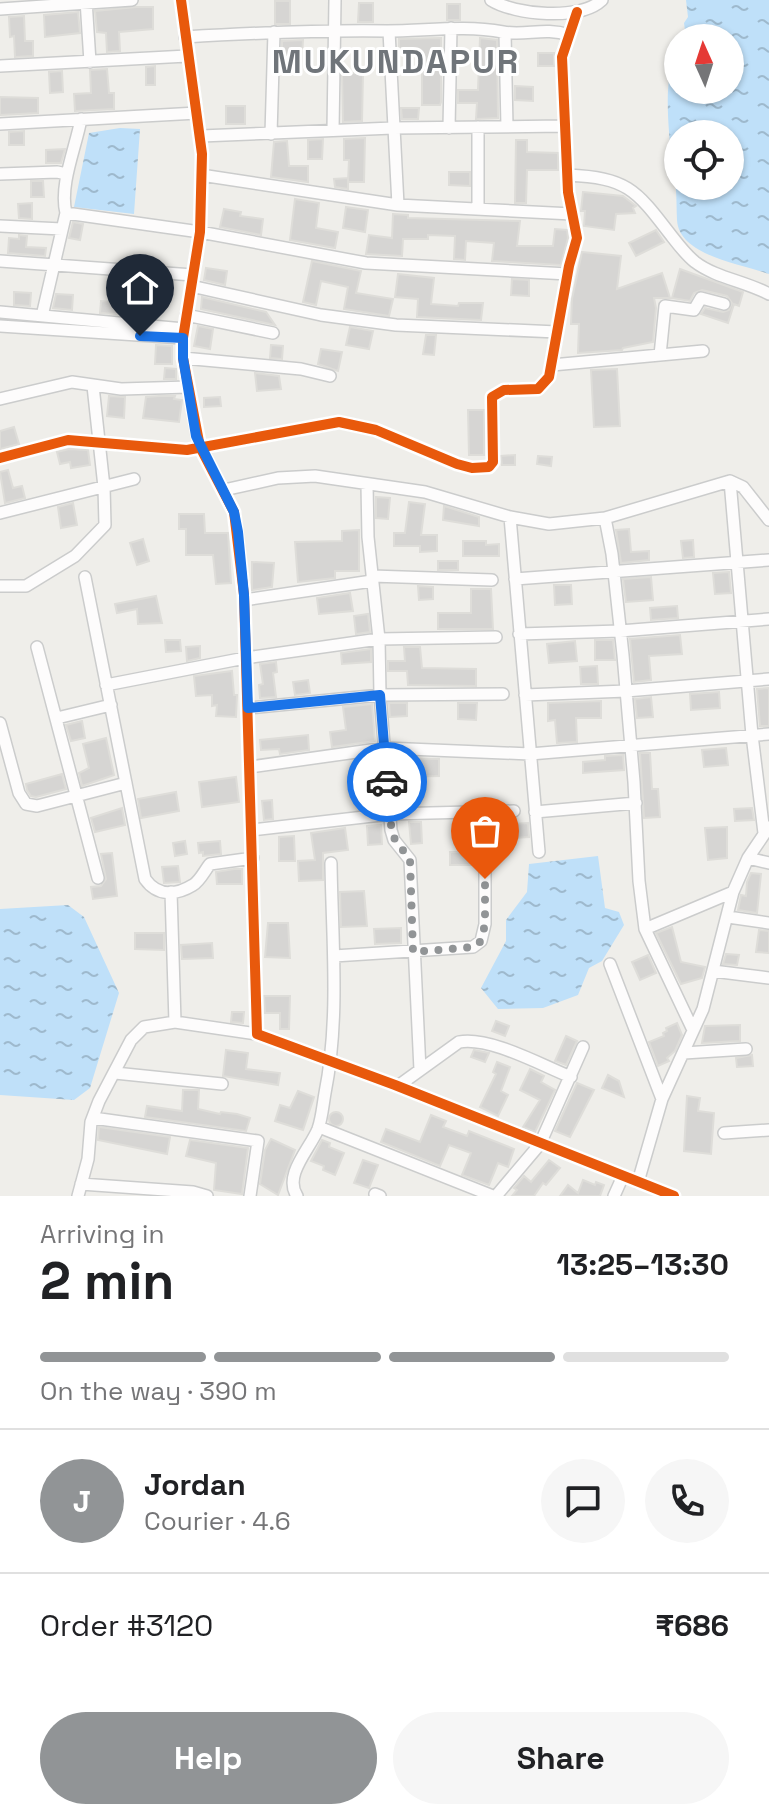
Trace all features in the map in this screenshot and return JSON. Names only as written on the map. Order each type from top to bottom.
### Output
[{"type":"street","points":[[0,9],[132,0]]},
{"type":"street","points":[[181,0],[201,136],[200,232],[183,334],[183,358],[200,447],[234,512],[238,532],[244,600],[257,1034]]},
{"type":"street","points":[[333,130],[335,0]]},
{"type":"street","points":[[491,0],[503,8],[546,12],[577,12],[593,7],[602,0]]},
{"type":"street","points":[[86,2],[90,62]]},
{"type":"street","points":[[0,458],[68,440],[174,451],[339,422],[376,430],[457,464],[472,468],[489,467],[493,462],[492,397],[504,390],[538,389],[544,385],[552,365],[577,238],[568,175],[562,57],[577,12]]},
{"type":"street","points":[[185,37],[476,27],[505,33],[553,30],[569,35]]},
{"type":"street","points":[[449,128],[451,28]]},
{"type":"street","points":[[389,31],[398,205]]},
{"type":"street","points":[[271,134],[274,32]]},
{"type":"street","points":[[505,33],[507,127]]},
{"type":"street","points":[[0,66],[187,56]]},
{"type":"street","points":[[0,124],[197,113]]},
{"type":"street","points":[[42,316],[66,213],[67,174],[81,119]]},
{"type":"street","points":[[201,136],[393,128],[564,126]]},
{"type":"street","points":[[478,127],[478,209]]},
{"type":"street","points":[[0,174],[67,174]]},
{"type":"street","points":[[201,175],[398,205],[572,214]]},
{"type":"street","points":[[568,175],[595,177],[629,187],[642,198],[692,260],[706,270],[769,294]]},
{"type":"street","points":[[66,213],[200,232],[366,263],[568,274]]},
{"type":"street","points":[[0,226],[62,229]]},
{"type":"street","points":[[0,261],[192,280],[321,315],[396,325],[557,332]]},
{"type":"street","points":[[660,355],[665,306],[694,310],[701,298],[724,304]]},
{"type":"street","points":[[0,312],[183,334]]},
{"type":"street","points":[[186,315],[273,333]]},
{"type":"street","points":[[0,326],[183,334]]},
{"type":"street","points":[[552,365],[703,351]]},
{"type":"street","points":[[183,358],[301,369],[330,376]]},
{"type":"street","points":[[0,399],[72,382],[121,389],[188,387]]},
{"type":"street","points":[[0,586],[26,586],[75,556],[105,525],[93,386]]},
{"type":"street","points":[[221,485],[315,476],[425,492],[510,517],[549,524],[605,518],[730,481],[743,487],[769,520]]},
{"type":"street","points":[[0,513],[134,479]]},
{"type":"street","points":[[638,1182],[662,1099],[703,1009],[733,892],[748,858],[767,830],[752,735],[730,481]]},
{"type":"street","points":[[367,485],[392,835],[410,860],[420,1070]]},
{"type":"street","points":[[510,517],[539,852]]},
{"type":"street","points":[[605,518],[626,691],[645,929],[693,1030]]},
{"type":"street","points":[[515,579],[769,560]]},
{"type":"street","points":[[85,577],[145,879],[151,888],[161,893],[171,892],[195,884],[210,864],[253,858]]},
{"type":"street","points":[[244,600],[372,578],[492,580]]},
{"type":"street","points":[[519,634],[620,631],[769,619]]},
{"type":"street","points":[[106,685],[245,658],[379,639],[496,637]]},
{"type":"street","points":[[37,647],[98,878]]},
{"type":"street","points":[[525,695],[626,691],[769,679]]},
{"type":"street","points":[[248,708],[380,695],[503,694]]},
{"type":"street","points":[[57,718],[111,705]]},
{"type":"street","points":[[0,723],[4,759],[26,804],[37,806],[126,783]]},
{"type":"street","points":[[250,767],[385,748],[530,754],[769,734]]},
{"type":"street","points":[[535,812],[636,803]]},
{"type":"street","points":[[252,830],[390,814],[514,811]]},
{"type":"street","points":[[334,956],[473,947],[481,941],[485,924],[485,856]]},
{"type":"street","points":[[748,858],[769,863]]},
{"type":"street","points":[[297,1196],[292,1178],[319,1127],[331,1063],[334,956],[331,863]]},
{"type":"street","points":[[171,892],[175,1022]]},
{"type":"street","points":[[645,929],[733,892]]},
{"type":"street","points":[[728,917],[769,923]]},
{"type":"street","points":[[610,964],[662,1099]]},
{"type":"street","points":[[713,971],[769,978]]},
{"type":"street","points":[[207,1196],[193,1192],[80,1190],[93,1118],[131,1040],[144,1027],[175,1022],[257,1034],[398,1086],[674,1196]]},
{"type":"street","points":[[398,1086],[459,1042],[469,1040],[489,1044],[571,1077]]},
{"type":"street","points":[[319,1127],[495,1196],[540,1144],[583,1047]]},
{"type":"street","points":[[684,1053],[746,1049]]},
{"type":"street","points":[[115,1073],[222,1084]]},
{"type":"street","points":[[93,1118],[258,1141],[250,1196]]},
{"type":"street","points":[[724,1133],[769,1130]]},
{"type":"street","points":[[614,1196],[623,1176]]},
{"type":"water","points":[[686,0],[769,0],[769,274],[714,257],[688,242],[680,232],[676,200],[744,200],[744,120],[668,120],[668,104],[744,104],[744,24],[684,23],[688,17]]},
{"type":"water","points":[[120,128],[140,129],[134,214],[74,207],[89,133]]},
{"type":"water","points":[[598,856],[605,908],[619,912],[624,925],[602,961],[589,968],[578,995],[543,1008],[498,1009],[481,988],[506,941],[506,920],[527,892],[529,864]]},
{"type":"water","points":[[68,905],[84,917],[119,993],[90,1088],[74,1100],[0,1095],[0,909]]},
{"type":"building","points":[[275,1],[290,1],[290,24],[275,24]]},
{"type":"building","points":[[359,3],[373,3],[373,22],[358,22]]},
{"type":"building","points":[[447,4],[460,4],[460,20],[447,20]]},
{"type":"building","points":[[153,7],[153,29],[119,32],[120,51],[107,52],[106,33],[97,32],[95,11]]},
{"type":"building","points":[[78,12],[80,33],[45,37],[44,15]]},
{"type":"building","points":[[24,16],[25,41],[33,41],[33,56],[15,57],[9,17]]},
{"type":"building","points":[[441,38],[441,102],[440,105],[422,105],[422,53],[399,53],[399,39]]},
{"type":"building","points":[[480,38],[497,40],[498,118],[476,119],[477,103],[458,103],[458,90],[478,90]]},
{"type":"building","points":[[303,40],[301,73],[282,73],[282,41]]},
{"type":"building","points":[[538,53],[554,53],[554,66],[538,66]]},
{"type":"building","points":[[155,66],[155,85],[146,85],[146,67]]},
{"type":"building","points":[[107,69],[109,93],[114,93],[114,109],[75,111],[74,94],[91,93],[90,70]]},
{"type":"building","points":[[62,71],[63,92],[50,93],[49,72]]},
{"type":"building","points":[[342,73],[363,73],[362,121],[343,122]]},
{"type":"building","points":[[515,86],[533,87],[533,101],[515,100]]},
{"type":"building","points":[[0,97],[38,98],[38,113],[0,115]]},
{"type":"building","points":[[226,106],[245,106],[245,124],[226,124]]},
{"type":"building","points":[[401,108],[419,108],[418,119],[402,119]]},
{"type":"building","points":[[24,131],[24,145],[9,145],[9,132]]},
{"type":"building","points":[[365,138],[364,182],[348,182],[349,160],[344,160],[344,139]]},
{"type":"building","points":[[323,139],[322,159],[308,159],[308,140]]},
{"type":"building","points":[[516,140],[527,140],[527,152],[558,153],[558,170],[527,170],[526,203],[515,203]]},
{"type":"building","points":[[287,141],[289,166],[308,166],[308,182],[271,177],[274,142]]},
{"type":"building","points":[[65,149],[61,163],[46,163],[46,150]]},
{"type":"building","points":[[449,172],[470,172],[470,186],[449,185]]},
{"type":"building","points":[[348,178],[348,189],[335,187],[334,179]]},
{"type":"building","points":[[31,181],[43,181],[44,197],[31,197]]},
{"type":"building","points":[[583,192],[623,196],[636,206],[633,208],[635,213],[616,214],[614,230],[584,226],[585,211],[581,211]]},
{"type":"building","points":[[295,199],[319,203],[316,228],[338,232],[335,248],[290,240]]},
{"type":"building","points":[[32,203],[32,219],[19,218],[18,204]]},
{"type":"building","points":[[346,207],[368,210],[365,232],[343,228]]},
{"type":"building","points":[[224,209],[241,212],[240,216],[263,219],[261,235],[220,227]]},
{"type":"building","points":[[393,214],[408,215],[408,218],[520,221],[517,246],[553,246],[555,229],[567,230],[568,238],[561,265],[492,261],[494,243],[466,241],[465,260],[454,259],[455,236],[428,235],[428,239],[403,239],[402,256],[366,254],[369,235],[392,238]]},
{"type":"building","points":[[73,222],[83,224],[80,240],[69,238]]},
{"type":"building","points":[[656,230],[664,242],[636,256],[629,243]]},
{"type":"building","points":[[19,235],[27,236],[26,247],[46,248],[45,256],[8,253],[9,238],[19,239]]},
{"type":"building","points":[[582,252],[621,256],[617,289],[662,273],[670,298],[654,298],[653,342],[622,350],[578,353],[579,324],[571,324],[572,299]]},
{"type":"building","points":[[312,261],[361,271],[356,293],[393,299],[389,316],[344,309],[348,287],[321,281],[316,305],[303,302]]},
{"type":"building","points":[[206,268],[227,271],[225,285],[204,280]]},
{"type":"building","points":[[680,269],[743,292],[739,306],[734,304],[728,323],[701,314],[705,308],[723,312],[729,310],[732,303],[727,296],[702,290],[694,293],[690,301],[672,298]]},
{"type":"building","points":[[398,274],[434,278],[431,304],[458,306],[459,303],[483,303],[481,320],[417,317],[418,299],[395,297]]},
{"type":"building","points":[[512,279],[529,280],[529,296],[511,295]]},
{"type":"building","points":[[14,292],[31,293],[30,306],[14,305]]},
{"type":"building","points":[[56,294],[73,295],[72,310],[53,308]]},
{"type":"building","points":[[202,297],[266,312],[275,325],[201,309]]},
{"type":"building","points":[[128,299],[149,300],[148,316],[100,313],[101,301],[127,303]]},
{"type":"building","points":[[198,326],[213,329],[210,349],[194,346]]},
{"type":"building","points":[[350,327],[373,331],[369,349],[346,345]]},
{"type":"building","points":[[426,335],[436,335],[434,355],[423,354]]},
{"type":"building","points":[[156,345],[172,346],[172,364],[155,364]]},
{"type":"building","points":[[271,345],[283,346],[282,359],[270,358]]},
{"type":"building","points":[[321,349],[342,352],[338,371],[318,364]]},
{"type":"building","points":[[165,368],[176,369],[176,379],[164,379]]},
{"type":"building","points":[[617,369],[620,426],[594,427],[591,370]]},
{"type":"building","points":[[255,373],[279,376],[281,389],[257,391]]},
{"type":"building","points":[[109,396],[125,397],[124,418],[107,416]]},
{"type":"building","points":[[175,396],[174,399],[182,400],[179,422],[143,418],[146,397]]},
{"type":"building","points":[[220,397],[221,406],[204,407],[204,398]]},
{"type":"building","points":[[468,410],[484,410],[484,455],[469,455]]},
{"type":"building","points":[[14,427],[19,444],[0,449],[0,431]]},
{"type":"building","points":[[88,450],[90,465],[71,468],[70,462],[60,464],[57,452]]},
{"type":"building","points":[[515,455],[515,465],[502,465],[501,456]]},
{"type":"building","points":[[538,456],[552,457],[551,466],[537,464]]},
{"type":"building","points":[[8,470],[13,488],[22,486],[25,498],[5,503],[0,472]]},
{"type":"building","points":[[376,497],[390,498],[388,519],[376,518]]},
{"type":"building","points":[[409,502],[425,504],[421,535],[437,535],[437,551],[420,552],[420,546],[394,546],[394,533],[405,533]]},
{"type":"building","points":[[73,503],[77,525],[61,528],[58,507]]},
{"type":"building","points":[[444,506],[479,517],[479,526],[443,520]]},
{"type":"building","points":[[179,514],[204,514],[205,533],[228,533],[231,583],[216,584],[213,555],[186,555],[186,529],[179,529]]},
{"type":"building","points":[[629,529],[631,552],[649,551],[649,560],[621,563],[616,530]]},
{"type":"building","points":[[359,530],[359,571],[335,571],[335,578],[298,582],[295,542],[342,541],[342,531]]},
{"type":"building","points":[[143,539],[149,561],[137,565],[130,543]]},
{"type":"building","points":[[693,540],[694,557],[683,558],[681,541]]},
{"type":"building","points":[[463,541],[499,544],[499,556],[463,556]]},
{"type":"building","points":[[438,561],[458,561],[458,570],[438,570]]},
{"type":"building","points":[[252,562],[274,563],[272,587],[252,590]]},
{"type":"building","points":[[729,572],[731,593],[715,594],[713,573]]},
{"type":"building","points":[[651,577],[653,600],[626,602],[623,579]]},
{"type":"building","points":[[554,585],[571,585],[572,604],[555,605]]},
{"type":"building","points":[[418,586],[433,587],[433,599],[419,600]]},
{"type":"building","points":[[471,589],[491,589],[493,629],[438,629],[438,613],[471,613]]},
{"type":"building","points":[[350,593],[353,611],[319,614],[317,598]]},
{"type":"building","points":[[156,596],[162,623],[138,624],[137,609],[117,613],[115,604]]},
{"type":"building","points":[[677,606],[678,618],[651,620],[650,608]]},
{"type":"building","points":[[368,614],[370,632],[356,634],[354,616]]},
{"type":"building","points":[[680,635],[682,654],[649,656],[651,680],[634,682],[630,639]]},
{"type":"building","points":[[165,640],[180,640],[181,651],[166,652]]},
{"type":"building","points":[[595,640],[613,640],[615,660],[595,660]]},
{"type":"building","points":[[575,641],[577,661],[549,663],[547,644]]},
{"type":"building","points":[[200,646],[200,658],[187,661],[186,647]]},
{"type":"building","points":[[404,647],[420,647],[422,668],[476,669],[476,686],[408,685],[407,671],[388,671],[388,661],[405,661]]},
{"type":"building","points":[[371,649],[371,662],[342,664],[341,653]]},
{"type":"building","points":[[276,662],[277,672],[273,673],[276,697],[260,698],[259,685],[263,684],[260,664]]},
{"type":"building","points":[[597,666],[598,684],[581,684],[580,667]]},
{"type":"building","points":[[232,671],[234,695],[237,695],[236,717],[216,716],[217,705],[212,706],[212,695],[196,696],[194,676]]},
{"type":"building","points":[[308,680],[310,693],[295,695],[293,682]]},
{"type":"building","points":[[769,688],[769,726],[760,726],[757,689]]},
{"type":"building","points":[[719,692],[720,708],[691,710],[690,694]]},
{"type":"building","points":[[651,697],[653,717],[637,718],[635,699]]},
{"type":"building","points":[[601,701],[601,718],[576,718],[577,742],[557,743],[555,720],[548,721],[548,703]]},
{"type":"building","points":[[389,703],[407,703],[407,716],[390,717]]},
{"type":"building","points":[[458,703],[477,703],[476,720],[458,719]]},
{"type":"building","points":[[372,704],[375,741],[332,747],[330,732],[346,730],[343,707]]},
{"type":"building","points":[[82,721],[85,738],[71,741],[66,725]]},
{"type":"building","points":[[308,735],[309,750],[280,754],[279,749],[261,750],[260,740]]},
{"type":"building","points":[[106,738],[114,775],[82,786],[79,773],[89,768],[83,744]]},
{"type":"building","points":[[726,748],[728,765],[704,767],[702,750]]},
{"type":"building","points":[[640,753],[650,753],[652,789],[658,789],[660,817],[644,818]]},
{"type":"building","points":[[623,755],[624,770],[583,773],[583,762]]},
{"type":"building","points":[[394,758],[439,759],[439,776],[395,777]]},
{"type":"building","points":[[62,774],[66,789],[36,797],[27,790],[26,784]]},
{"type":"building","points":[[236,777],[239,802],[202,807],[199,782]]},
{"type":"building","points":[[176,792],[179,811],[141,818],[138,799]]},
{"type":"building","points":[[272,800],[273,819],[264,820],[262,801]]},
{"type":"building","points":[[122,808],[125,825],[95,832],[91,818]]},
{"type":"building","points":[[752,808],[754,820],[735,821],[734,809]]},
{"type":"building","points":[[409,822],[421,822],[422,843],[411,844]]},
{"type":"building","points":[[528,823],[529,837],[513,838],[512,824]]},
{"type":"building","points":[[381,825],[382,844],[368,845],[367,826]]},
{"type":"building","points":[[727,827],[727,858],[708,860],[705,828]]},
{"type":"building","points":[[345,828],[348,850],[323,853],[323,880],[299,881],[298,861],[315,860],[311,833]]},
{"type":"building","points":[[294,836],[295,861],[279,861],[279,837]]},
{"type":"building","points":[[185,841],[187,854],[175,856],[173,843]]},
{"type":"building","points":[[220,841],[221,854],[203,856],[203,852],[199,853],[198,843]]},
{"type":"building","points":[[450,852],[473,852],[473,865],[450,865]]},
{"type":"building","points":[[112,853],[117,896],[93,899],[91,887],[101,886],[106,879],[101,854]]},
{"type":"building","points":[[178,866],[180,882],[164,883],[162,867]]},
{"type":"building","points":[[242,869],[242,884],[217,884],[216,872]]},
{"type":"building","points":[[751,873],[761,874],[757,913],[738,910],[741,895],[746,896]]},
{"type":"building","points":[[364,891],[367,926],[341,927],[340,892]]},
{"type":"building","points":[[268,923],[288,923],[290,958],[265,957]]},
{"type":"building","points":[[672,927],[681,962],[705,967],[702,978],[681,984],[656,933]]},
{"type":"building","points":[[401,928],[401,943],[375,944],[374,929]]},
{"type":"building","points":[[759,930],[769,931],[769,953],[756,952]]},
{"type":"building","points":[[135,933],[164,933],[164,950],[135,949]]},
{"type":"building","points":[[212,943],[213,958],[182,959],[181,945]]},
{"type":"building","points":[[726,954],[739,955],[737,965],[723,964]]},
{"type":"building","points":[[648,955],[656,973],[640,980],[632,962]]},
{"type":"building","points":[[264,996],[290,996],[289,1029],[280,1029],[280,1013],[265,1013]]},
{"type":"building","points":[[232,1012],[244,1012],[243,1023],[231,1022]]},
{"type":"building","points":[[496,1021],[509,1026],[505,1036],[492,1031]]},
{"type":"building","points":[[677,1023],[682,1035],[675,1051],[667,1058],[669,1061],[658,1066],[649,1042],[664,1036],[666,1028]]},
{"type":"building","points":[[740,1025],[740,1041],[702,1043],[705,1026]]},
{"type":"building","points":[[566,1036],[577,1041],[566,1065],[555,1061]]},
{"type":"building","points":[[226,1050],[248,1053],[246,1069],[280,1073],[278,1085],[223,1076]]},
{"type":"building","points":[[474,1050],[489,1053],[485,1062],[471,1057]]},
{"type":"building","points":[[752,1055],[753,1066],[737,1067],[736,1058]]},
{"type":"building","points":[[497,1062],[510,1067],[501,1091],[508,1095],[498,1116],[480,1107],[496,1074],[493,1072]]},
{"type":"building","points":[[530,1069],[544,1076],[541,1082],[555,1090],[535,1132],[523,1127],[540,1100],[520,1090]]},
{"type":"building","points":[[608,1075],[619,1081],[624,1097],[602,1088]]},
{"type":"building","points":[[577,1083],[594,1090],[570,1137],[555,1131]]},
{"type":"building","points":[[183,1090],[199,1090],[198,1109],[250,1118],[246,1131],[145,1117],[147,1106],[182,1111]]},
{"type":"building","points":[[298,1091],[314,1097],[303,1130],[275,1121],[280,1105],[290,1108]]},
{"type":"building","points":[[687,1096],[700,1098],[698,1111],[714,1113],[711,1154],[684,1151]]},
{"type":"building","points":[[336,1112],[343,1119],[336,1126],[329,1119]]},
{"type":"building","points":[[431,1115],[446,1121],[443,1127],[467,1136],[469,1131],[514,1149],[508,1167],[498,1163],[489,1185],[462,1175],[471,1153],[449,1145],[440,1166],[381,1142],[386,1129],[420,1142]]},
{"type":"building","points":[[99,1127],[170,1137],[167,1154],[98,1140]]},
{"type":"building","points":[[271,1139],[295,1150],[278,1195],[260,1184],[265,1150]]},
{"type":"building","points":[[190,1140],[248,1148],[242,1194],[214,1190],[216,1163],[186,1156]]},
{"type":"building","points":[[322,1140],[330,1143],[329,1147],[344,1153],[335,1175],[311,1161]]},
{"type":"building","points":[[363,1160],[378,1165],[369,1188],[354,1183]]},
{"type":"building","points":[[549,1160],[560,1168],[546,1185],[543,1183],[534,1196],[512,1196],[517,1190],[514,1188],[524,1176],[531,1182]]},
{"type":"building","points":[[583,1180],[604,1185],[600,1196],[560,1196],[568,1185],[578,1193]]},
{"type":"cycle path","points":[[181,0],[202,154],[200,232],[183,338],[183,358],[200,447],[234,512],[244,595],[257,1034],[395,1085],[674,1196]]},
{"type":"cycle path","points":[[0,458],[68,440],[187,450],[339,422],[376,430],[457,464],[472,468],[489,467],[493,462],[492,397],[504,390],[538,389],[549,377],[577,238],[568,192],[562,57],[577,12]]},
{"type":"way so far","points":[[387,782],[392,835],[410,860],[413,952],[473,947],[481,941],[485,924],[485,879]]},
{"type":"district","name":"MUKUNDAPUR","points":[[396,61]]},
{"type":"route","points":[[140,336],[183,338],[183,358],[196,436],[234,512],[244,595],[248,708],[380,695],[387,782]]}]
